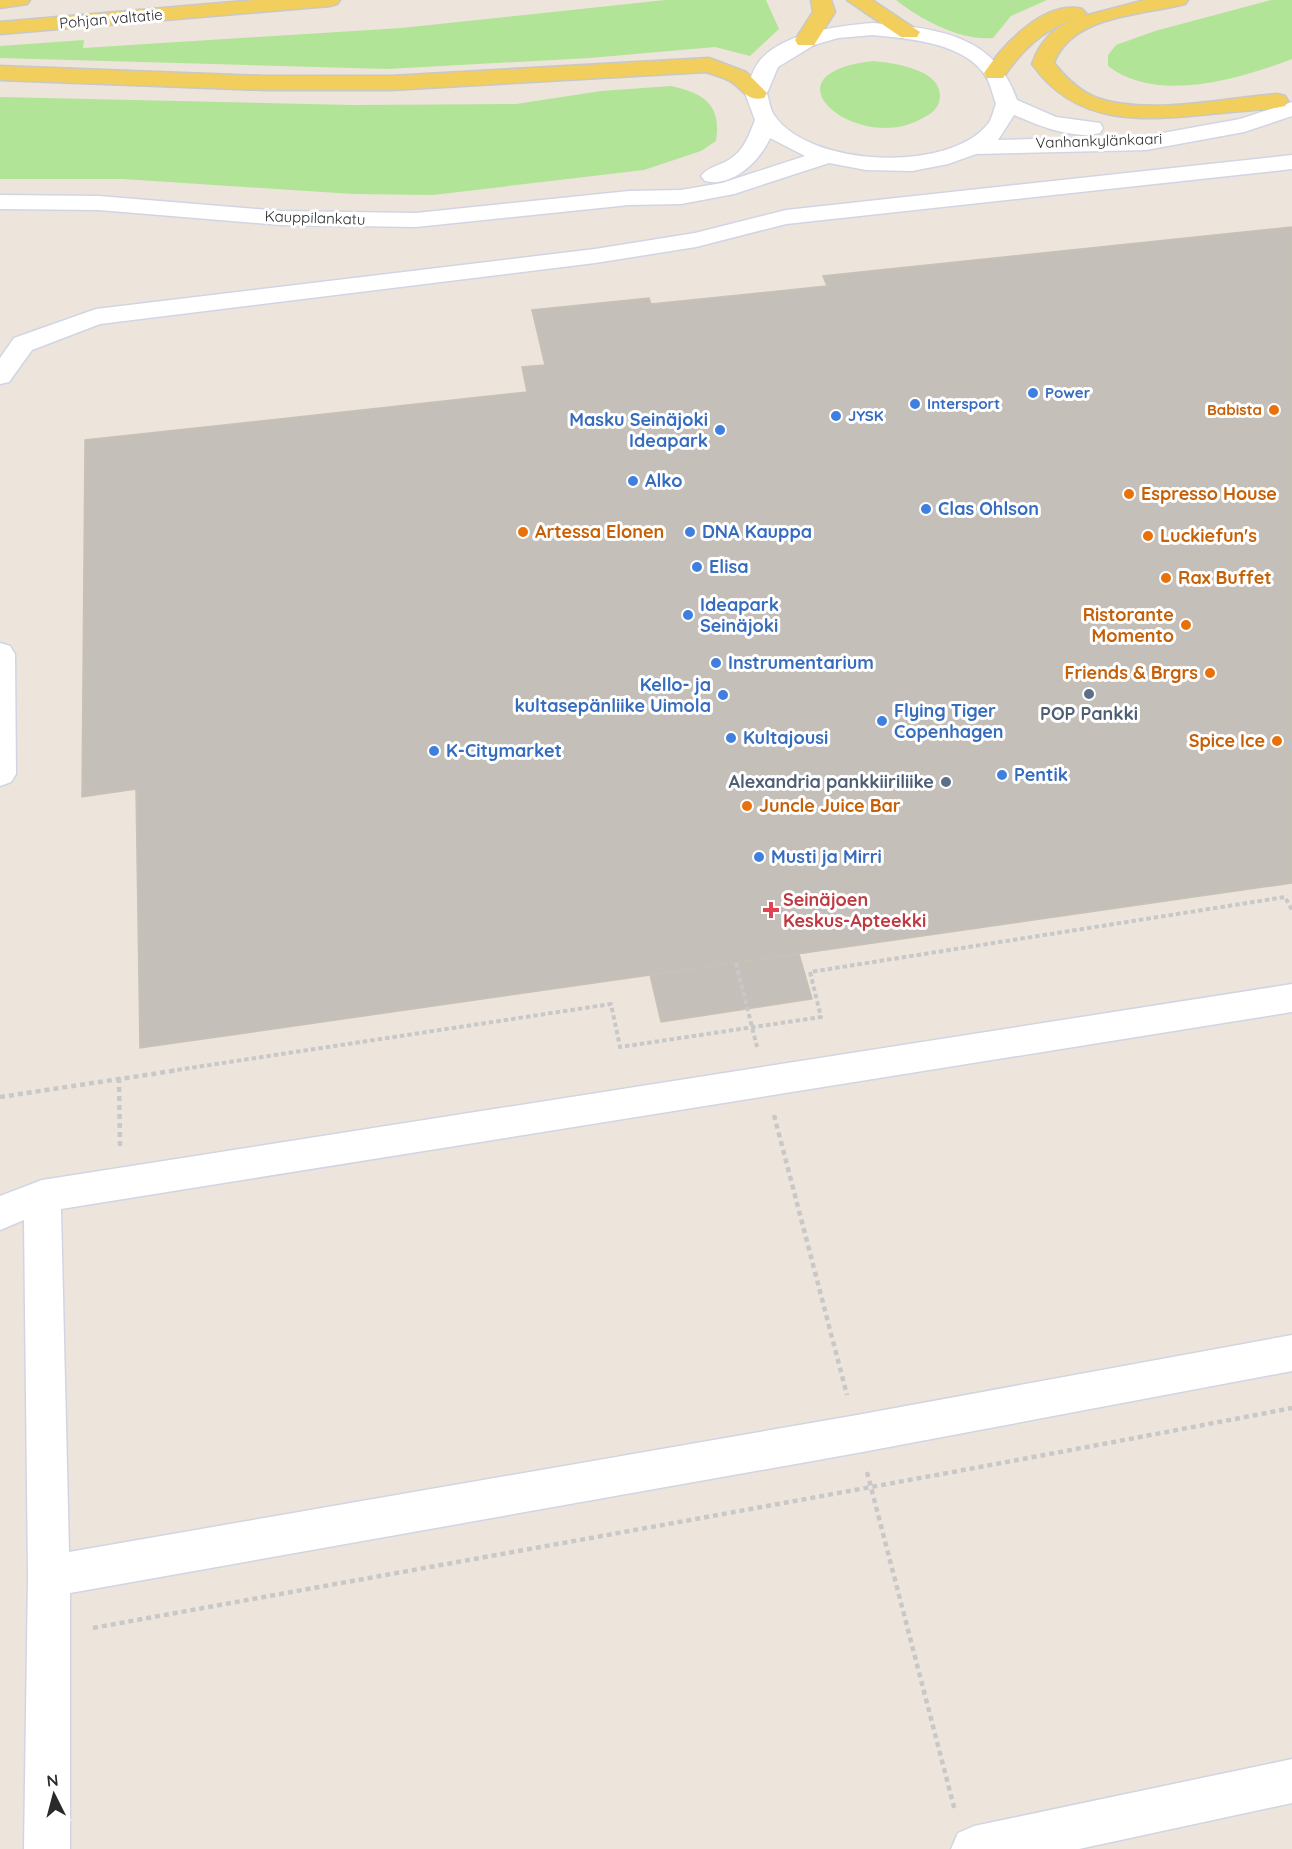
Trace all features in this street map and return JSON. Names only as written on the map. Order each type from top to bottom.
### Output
[{"type":"main road","points":[[0,2],[20,0]]},
{"type":"main road","name":"Pohjan valtatie","points":[[0,28],[330,0]]},
{"type":"main road","points":[[995,73],[1009,52],[1030,31],[1069,14],[1131,0]]},
{"type":"main road","points":[[1178,0],[1105,16],[1069,31],[1050,47],[1043,64],[1054,82],[1084,101],[1120,111],[1287,102]]},
{"type":"main road","points":[[862,4],[909,32]]},
{"type":"main road","points":[[807,40],[822,6]]},
{"type":"main road","points":[[0,74],[265,83],[391,83],[709,65],[738,77],[756,93]]},
{"type":"street","points":[[862,30],[909,32],[960,48],[980,59],[995,73],[1007,104],[998,127],[974,147],[931,162],[879,165],[828,156],[794,142],[766,120],[756,93],[769,63],[807,40],[838,32],[862,30]]},
{"type":"street","name":"Vanhankylänkaari","points":[[1007,104],[1051,123],[1098,129],[1183,120],[1287,102]]},
{"type":"street","name":"Vanhankylänkaari","points":[[974,147],[1146,143],[1244,125],[1287,102]]},
{"type":"street","name":"Kauppilankatu","points":[[629,198],[714,176],[739,165],[754,153],[766,120]]},
{"type":"street","name":"Kauppilankatu","points":[[0,202],[99,203],[281,218],[348,221],[416,220],[629,198],[681,197],[726,189],[828,156]]},
{"type":"street","points":[[0,376],[23,344],[96,316],[595,256],[696,240],[786,217],[1292,162]]},
{"type":"street","points":[[0,654],[0,774]]},
{"type":"street","points":[[0,1213],[42,1196],[1292,998]]},
{"type":"street","points":[[0,1186],[42,1196]]},
{"type":"street","points":[[42,1196],[49,1576],[47,1849]]},
{"type":"street","points":[[49,1576],[834,1438],[1292,1353]]},
{"type":"street","points":[[974,1849],[1292,1780]]},
{"type":"path","points":[[0,1097],[611,1004],[620,1047],[821,1017],[810,972],[1285,897],[1292,910]]},
{"type":"path","points":[[48,1636],[623,1531],[871,1489],[1292,1408]]},
{"type":"green space","points":[[665,0],[766,0],[779,29],[750,56],[715,47],[590,58],[387,69],[0,58],[0,46],[84,40],[83,48],[401,28]]},
{"type":"green space","points":[[896,0],[1047,0],[1011,16],[993,38],[981,38],[942,28],[917,15]]},
{"type":"green space","points":[[1271,0],[1292,0],[1292,59],[1223,80],[1174,86],[1150,84],[1128,77],[1108,66],[1108,55],[1116,45],[1155,31]]},
{"type":"green space","points":[[874,61],[906,66],[928,75],[940,91],[936,108],[919,120],[894,127],[869,126],[846,119],[829,107],[821,94],[823,80],[840,68]]},
{"type":"green space","points":[[671,86],[692,92],[708,102],[716,118],[716,141],[701,151],[644,170],[433,195],[353,194],[123,179],[0,179],[0,97],[352,105],[516,104],[601,91]]},
{"type":"building","name":"Ideapark Seinäjoki","points":[[1292,227],[1292,883],[140,1048],[136,789],[82,797],[85,440],[527,392],[522,367],[545,365],[532,310],[649,298],[651,304],[827,286],[823,276]]},
{"type":"building","points":[[799,954],[812,999],[661,1022],[650,975]]},
{"type":"place","name":"Power","points":[[1033,393]]},
{"type":"place","name":"Intersport","points":[[915,404]]},
{"type":"place","name":"Babista","points":[[1274,410]]},
{"type":"place","name":"JYSK","points":[[836,416]]},
{"type":"place","name":"Masku Seinäjoki Ideapark","points":[[720,430]]},
{"type":"place","name":"Alko","points":[[633,481]]},
{"type":"place","name":"Espresso House","points":[[1129,494]]},
{"type":"place","name":"Clas Ohlson","points":[[926,509]]},
{"type":"place","name":"Artessa Elonen","points":[[523,532]]},
{"type":"place","name":"DNA Kauppa","points":[[690,532]]},
{"type":"place","name":"Luckiefun's","points":[[1148,536]]},
{"type":"place","name":"Elisa","points":[[697,567]]},
{"type":"place","name":"Rax Buffet","points":[[1166,578]]},
{"type":"place","name":"Ideapark Seinäjoki","points":[[688,615]]},
{"type":"place","name":"Ristorante Momento","points":[[1186,625]]},
{"type":"place","name":"Instrumentarium","points":[[716,663]]},
{"type":"place","name":"Friends & Brgrs","points":[[1210,673]]},
{"type":"place","name":"POP Pankki","points":[[1089,694]]},
{"type":"place","name":"Kello- ja kultasepänliike Uimola","points":[[723,695]]},
{"type":"place","name":"Flying Tiger Copenhagen","points":[[882,721]]},
{"type":"place","name":"Kultajousi","points":[[731,738]]},
{"type":"place","name":"Spice Ice","points":[[1277,741]]},
{"type":"place","name":"K-Citymarket","points":[[434,751]]},
{"type":"place","name":"Pentik","points":[[1002,775]]},
{"type":"place","name":"Alexandria pankkiiriliike","points":[[946,782]]},
{"type":"place","name":"Juncle Juice Bar","points":[[747,806]]},
{"type":"place","name":"Musti ja Mirri","points":[[759,857]]},
{"type":"place","name":"Seinäjoen Keskus-Apteekki","points":[[771,910]]}]
